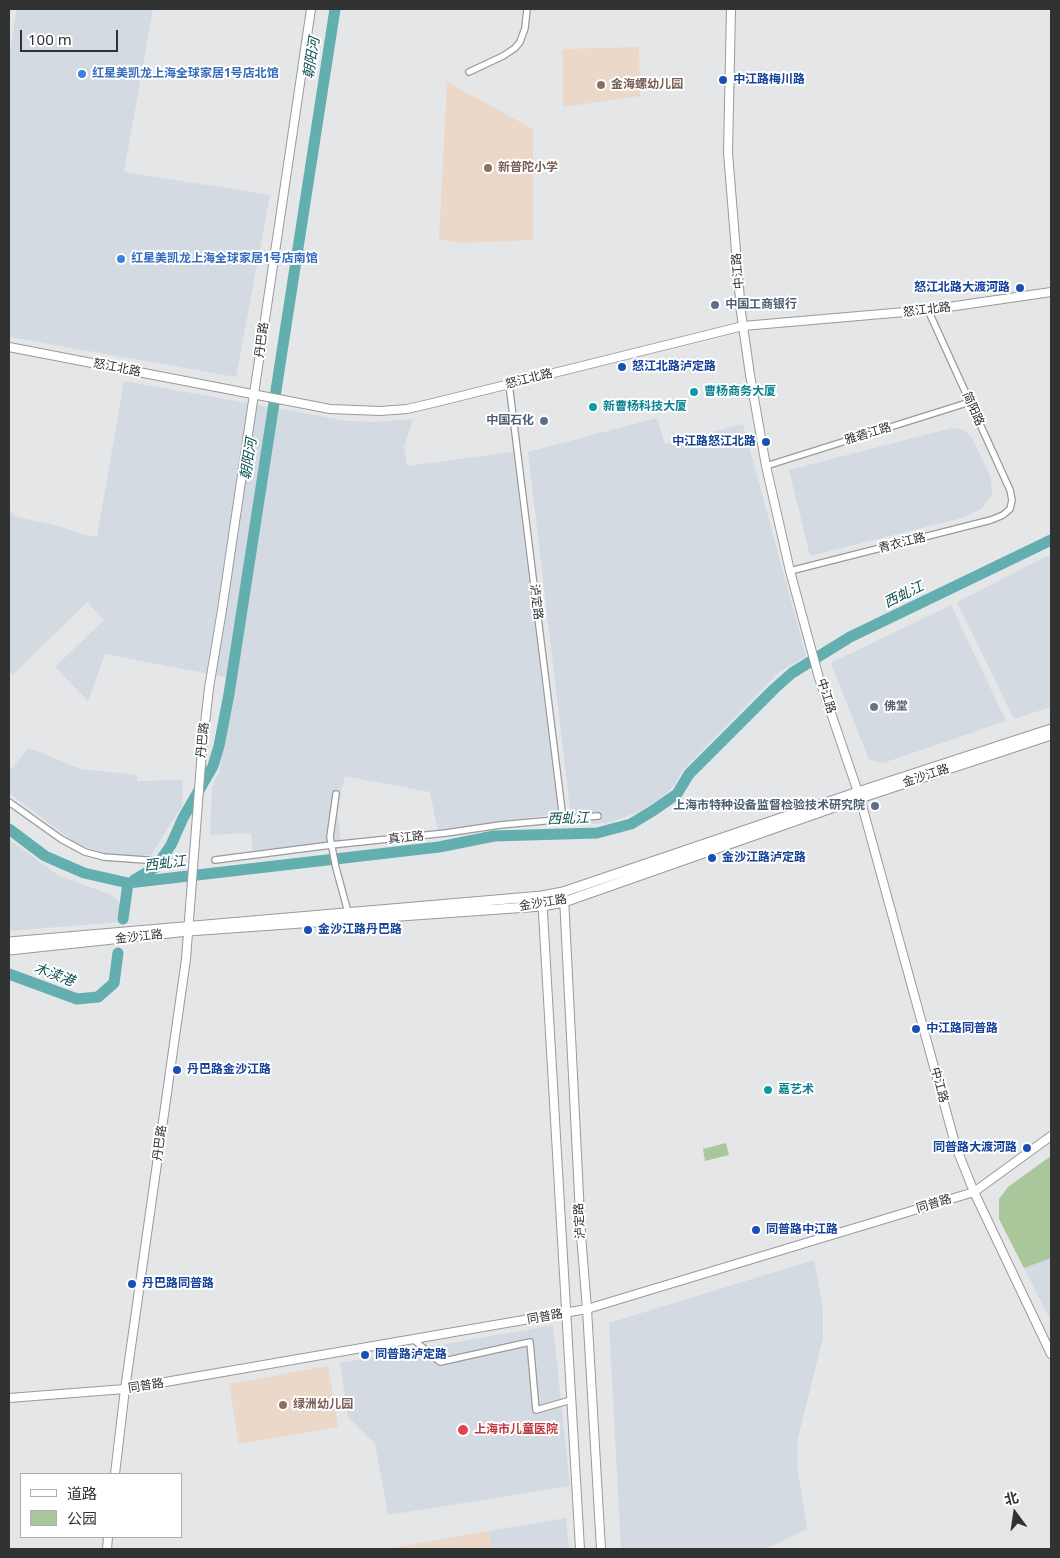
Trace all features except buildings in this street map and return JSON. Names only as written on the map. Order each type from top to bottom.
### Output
[{"type":"main road","name":"金沙江路","points":[[9,942],[189,928],[542,906],[564,902],[859,795],[1051,728]]},
{"type":"main road","name":"金沙江路","points":[[9,950],[189,928],[348,912],[542,896],[563,892],[859,795],[1051,735]]},
{"type":"street","name":"丹巴路","points":[[115,1473],[125,1390],[186,959],[202,750],[209,688],[312,9]]},
{"type":"street","points":[[469,72],[503,56],[515,48],[523,36],[526,9]]},
{"type":"street","name":"中江路","points":[[731,9],[728,153],[743,326],[766,466],[790,571],[819,678],[859,795],[956,1147],[974,1192],[1049,1342],[1051,1354]]},
{"type":"street","name":"怒江北路","points":[[9,347],[330,409],[380,411],[433,404],[743,326],[928,310],[1051,292]]},
{"type":"street","name":"简阳路","points":[[928,310],[1010,490],[1012,500],[1010,509]]},
{"type":"street","name":"泸定路","points":[[509,384],[563,819]]},
{"type":"street","name":"雅砻江路","points":[[766,466],[970,402]]},
{"type":"street","name":"青衣江路","points":[[790,571],[992,520],[1010,509]]},
{"type":"street","points":[[336,794],[330,837],[348,912]]},
{"type":"street","points":[[9,802],[54,834],[85,852],[104,857],[173,862]]},
{"type":"street","name":"真江路","points":[[215,860],[446,834],[494,826],[598,816]]},
{"type":"street","name":"泸定路","points":[[563,892],[581,1235],[601,1549]]},
{"type":"street","name":"泸定路","points":[[542,896],[580,1549]]},
{"type":"street","name":"同普路","points":[[9,1398],[125,1390],[587,1309],[974,1192],[1051,1136]]},
{"type":"street","points":[[414,1340],[440,1362],[530,1342],[536,1410],[571,1400]]},
{"type":"shaded area","points":[[17,9],[153,9],[124,172],[270,195],[236,377],[9,337],[9,55]]},
{"type":"shaded area","name":"金海螺幼儿园","points":[[639,47],[640,96],[563,107],[563,49]]},
{"type":"shaded area","name":"新普陀小学","points":[[447,82],[533,129],[533,240],[461,243],[439,239]]},
{"type":"shaded area","points":[[124,381],[348,421],[376,422],[413,419],[404,447],[407,466],[513,452],[558,813],[438,832],[430,792],[345,776],[337,810],[341,841],[253,851],[251,833],[210,835],[212,787],[219,772],[235,679],[105,654],[88,701],[55,667],[104,620],[87,602],[13,675],[9,671],[9,510],[16,517],[59,526],[81,534],[97,537]]},
{"type":"shaded area","points":[[657,418],[665,444],[743,424],[806,656],[778,673],[683,770],[674,786],[659,800],[638,812],[608,823],[572,825],[528,452]]},
{"type":"shaded area","points":[[952,428],[964,430],[972,438],[991,478],[992,495],[981,509],[962,518],[810,556],[789,470]]},
{"type":"shaded area","points":[[1051,554],[1051,707],[1014,719],[957,602]]},
{"type":"shaded area","points":[[951,605],[1006,721],[883,763],[869,760],[831,663]]},
{"type":"shaded area","points":[[29,748],[81,769],[137,775],[137,781],[183,780],[182,806],[151,855],[105,854],[77,844],[9,793],[9,771]]},
{"type":"shaded area","points":[[9,839],[59,876],[109,894],[117,899],[122,908],[120,922],[9,931]]},
{"type":"shaded area","points":[[1051,1156],[1051,1321],[999,1219],[999,1199],[1008,1187]]},
{"type":"shaded area","points":[[814,1260],[823,1308],[823,1338],[798,1438],[797,1465],[807,1529],[765,1549],[621,1549],[609,1323]]},
{"type":"shaded area","name":"上海市儿童医院","points":[[553,1325],[570,1486],[388,1515],[375,1444],[348,1417],[340,1363]]},
{"type":"shaded area","name":"绿洲幼儿园","points":[[328,1366],[338,1427],[239,1444],[229,1384]]},
{"type":"shaded area","points":[[566,1518],[569,1549],[491,1549],[488,1531]]},
{"type":"shaded area","points":[[488,1531],[491,1549],[392,1548]]},
{"type":"green space","points":[[726,1143],[729,1155],[705,1161],[703,1149]]},
{"type":"green space","points":[[1051,1156],[1051,1258],[1024,1268],[999,1219],[999,1199],[1008,1187]]},
{"type":"waterway","name":"朝阳河","points":[[134,880],[156,867],[171,845],[183,818],[213,766],[219,746],[229,694],[335,9]]},
{"type":"waterway","name":"西虬江","points":[[9,829],[45,856],[84,873],[128,883],[439,847],[494,836],[597,833],[631,824],[677,794],[689,774],[792,673],[850,637],[1051,540]]},
{"type":"waterway","name":"木渎港","points":[[123,919],[128,883]]},
{"type":"waterway","name":"木渎港","points":[[9,974],[77,999],[98,997],[114,983],[118,953]]},
{"type":"place","name":"红星美凯龙上海全球家居1号店北馆","points":[[82,74]]},
{"type":"place","name":"中江路梅川路","points":[[723,80]]},
{"type":"place","name":"金海螺幼儿园","points":[[601,85]]},
{"type":"place","name":"新普陀小学","points":[[488,168]]},
{"type":"place","name":"红星美凯龙上海全球家居1号店南馆","points":[[121,259]]},
{"type":"place","name":"怒江北路大渡河路","points":[[1020,288]]},
{"type":"place","name":"中国工商银行","points":[[715,305]]},
{"type":"place","name":"怒江北路泸定路","points":[[622,367]]},
{"type":"place","name":"曹杨商务大厦","points":[[694,392]]},
{"type":"place","name":"新曹杨科技大厦","points":[[593,407]]},
{"type":"place","name":"中国石化","points":[[544,421]]},
{"type":"place","name":"中江路怒江北路","points":[[766,442]]},
{"type":"place","name":"佛堂","points":[[874,707]]},
{"type":"place","name":"上海市特种设备监督检验技术研究院","points":[[875,806]]},
{"type":"place","name":"金沙江路泸定路","points":[[712,858]]},
{"type":"place","name":"金沙江路丹巴路","points":[[308,930]]},
{"type":"place","name":"中江路同普路","points":[[916,1029]]},
{"type":"place","name":"丹巴路金沙江路","points":[[177,1070]]},
{"type":"place","name":"嘉艺术","points":[[768,1090]]},
{"type":"place","name":"同普路大渡河路","points":[[1027,1148]]},
{"type":"place","name":"同普路中江路","points":[[756,1230]]},
{"type":"place","name":"丹巴路同普路","points":[[132,1284]]},
{"type":"place","name":"同普路泸定路","points":[[365,1355]]},
{"type":"place","name":"绿洲幼儿园","points":[[283,1405]]},
{"type":"place","name":"上海市儿童医院","points":[[463,1430]]}]
